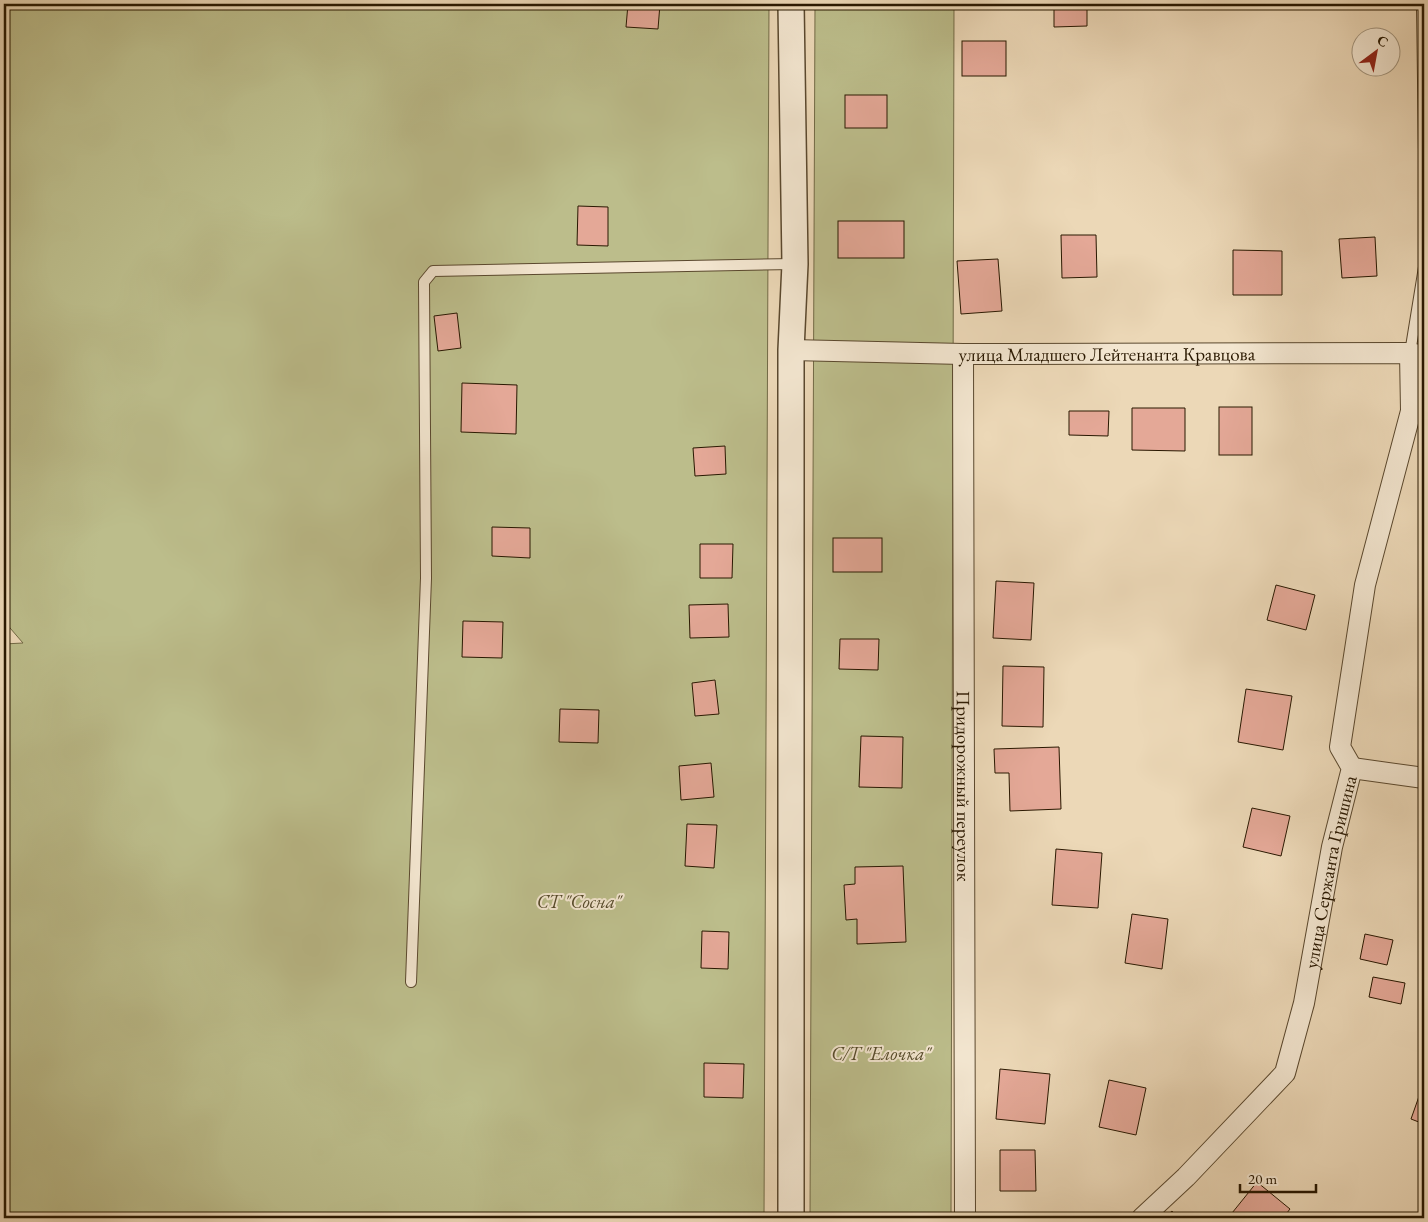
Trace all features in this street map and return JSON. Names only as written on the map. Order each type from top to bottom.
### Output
[{"type":"street","points":[[791,4],[795,264],[791,350],[791,1218]]},
{"type":"street","name":"улица Младшего Лейтенанта Кравцова","points":[[791,350],[963,354],[1417,355]]},
{"type":"street","name":"Придорожный переулок","points":[[963,354],[964,1218]]},
{"type":"street","name":"улица Сержанта Гришина","points":[[1142,1218],[1186,1177],[1285,1073],[1304,1003],[1332,846],[1352,768],[1340,746],[1365,586],[1410,411],[1417,355]]},
{"type":"street","points":[[1352,768],[1424,778]]},
{"type":"lane","points":[[1424,4],[1422,10],[1424,150]]},
{"type":"lane","points":[[411,982],[426,578],[424,282],[433,271],[795,264]]},
{"type":"lane","name":"улица Сержанта Гришина","points":[[1417,355],[1424,267]]},
{"type":"green space","name":"СТ \"Сосна\"","points":[[4,4],[769,4],[764,1218],[4,1218],[4,644],[23,643],[4,621]]},
{"type":"green space","name":"С/Т \"Елочка\"","points":[[815,4],[954,4],[951,1218],[810,1218]]},
{"type":"building","points":[[628,4],[660,4],[658,29],[626,27]]},
{"type":"building","points":[[1054,4],[1087,4],[1087,26],[1054,27]]},
{"type":"building","points":[[962,41],[1006,41],[1006,76],[962,76]]},
{"type":"building","points":[[845,95],[887,95],[887,128],[845,128]]},
{"type":"building","points":[[578,206],[608,207],[608,246],[577,245]]},
{"type":"building","points":[[838,221],[904,221],[904,258],[838,258]]},
{"type":"building","points":[[1061,235],[1096,235],[1097,277],[1062,278]]},
{"type":"building","points":[[1375,237],[1377,276],[1342,278],[1339,239]]},
{"type":"building","points":[[1233,250],[1282,251],[1282,295],[1233,295]]},
{"type":"building","points":[[998,259],[1002,311],[961,314],[957,261]]},
{"type":"building","points":[[457,313],[461,348],[438,351],[434,316]]},
{"type":"building","points":[[462,383],[517,385],[516,434],[461,432]]},
{"type":"building","points":[[1219,407],[1252,407],[1252,455],[1219,455]]},
{"type":"building","points":[[1132,408],[1185,408],[1185,451],[1132,450]]},
{"type":"building","points":[[1069,411],[1109,411],[1108,436],[1069,435]]},
{"type":"building","points":[[725,446],[726,474],[695,476],[693,448]]},
{"type":"building","points":[[492,527],[530,528],[530,558],[492,556]]},
{"type":"building","points":[[833,538],[882,538],[882,572],[833,572]]},
{"type":"building","points":[[700,544],[733,544],[732,578],[700,578]]},
{"type":"building","points":[[996,581],[1034,583],[1031,640],[993,638]]},
{"type":"building","points":[[1276,585],[1315,595],[1306,630],[1267,620]]},
{"type":"building","points":[[728,604],[729,637],[690,638],[689,605]]},
{"type":"building","points":[[463,621],[503,622],[502,658],[462,657]]},
{"type":"building","points":[[840,639],[879,639],[878,670],[839,669]]},
{"type":"building","points":[[1003,666],[1044,667],[1043,727],[1002,726]]},
{"type":"building","points":[[715,680],[719,714],[695,716],[692,683]]},
{"type":"building","points":[[1246,689],[1292,696],[1283,750],[1238,742]]},
{"type":"building","points":[[560,709],[599,710],[598,743],[559,742]]},
{"type":"building","points":[[861,736],[903,737],[902,788],[859,787]]},
{"type":"building","points":[[1059,747],[1061,809],[1010,811],[1009,773],[995,773],[994,749]]},
{"type":"building","points":[[711,763],[714,797],[681,800],[679,766]]},
{"type":"building","points":[[1252,808],[1290,816],[1281,856],[1243,847]]},
{"type":"building","points":[[687,824],[717,825],[714,868],[685,866]]},
{"type":"building","points":[[1056,849],[1102,853],[1098,908],[1052,905]]},
{"type":"building","points":[[903,866],[906,942],[857,944],[857,919],[846,920],[844,885],[855,884],[855,867]]},
{"type":"building","points":[[1132,914],[1168,919],[1162,969],[1125,963]]},
{"type":"building","points":[[702,931],[729,932],[728,969],[701,968]]},
{"type":"building","points":[[1365,934],[1393,940],[1387,965],[1360,959]]},
{"type":"building","points":[[1373,977],[1405,983],[1401,1004],[1369,997]]},
{"type":"building","points":[[704,1063],[744,1064],[743,1098],[704,1097]]},
{"type":"building","points":[[1000,1069],[1050,1074],[1045,1124],[996,1119]]},
{"type":"building","points":[[1109,1080],[1146,1088],[1136,1135],[1099,1127]]},
{"type":"building","points":[[1424,1086],[1424,1124],[1411,1119]]},
{"type":"building","points":[[1000,1150],[1035,1150],[1036,1191],[1000,1191]]},
{"type":"building","points":[[1257,1182],[1290,1209],[1283,1218],[1228,1218]]},
{"type":"building","points":[[1172,1211],[1178,1218],[1164,1218]]}]
